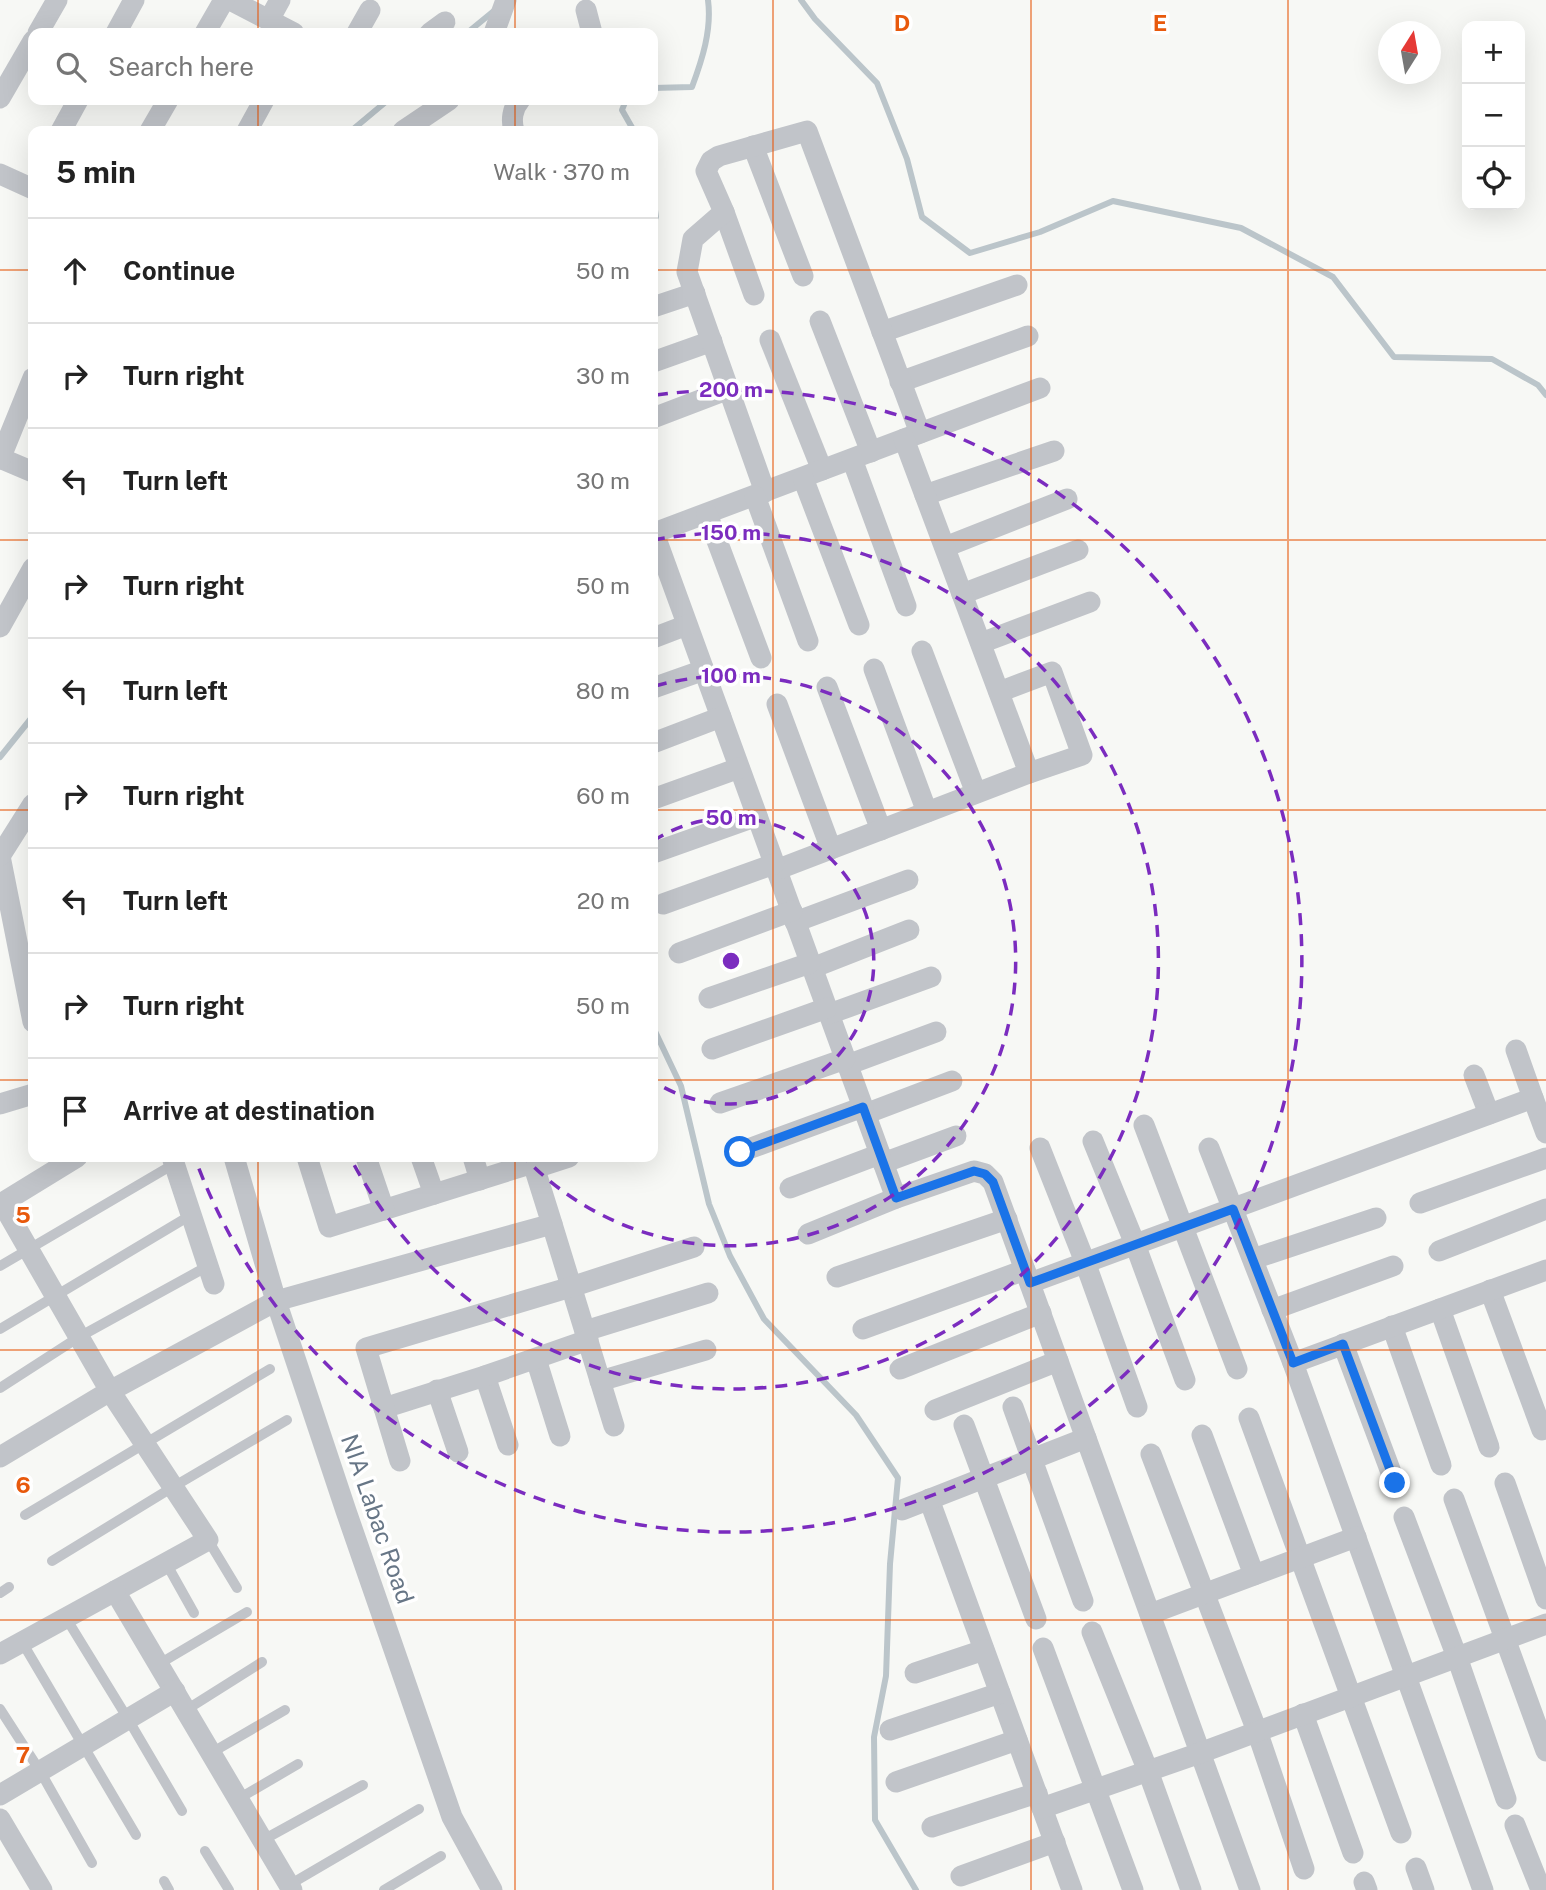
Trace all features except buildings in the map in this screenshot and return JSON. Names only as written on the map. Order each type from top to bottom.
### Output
[{"type":"street","points":[[41,28],[57,0]]},
{"type":"street","points":[[119,28],[134,0]]},
{"type":"street","points":[[208,28],[224,0]]},
{"type":"street","points":[[230,0],[284,28]]},
{"type":"street","points":[[269,20],[280,0]]},
{"type":"street","points":[[496,28],[506,0]]},
{"type":"street","points":[[586,9],[591,28]]},
{"type":"street","points":[[359,28],[370,10]]},
{"type":"street","points":[[0,98],[28,50]]},
{"type":"street","points":[[64,126],[75,105]]},
{"type":"street","points":[[153,126],[164,105]]},
{"type":"street","points":[[250,126],[261,105]]},
{"type":"street","points":[[410,126],[442,105]]},
{"type":"street","points":[[509,126],[516,105]]},
{"type":"street","points":[[754,295],[706,171],[711,161],[719,156],[807,131],[900,382],[925,495],[1029,773]]},
{"type":"street","points":[[753,146],[803,276]]},
{"type":"street","points":[[0,174],[28,184]]},
{"type":"street","points":[[724,212],[693,239],[687,272],[729,389],[808,641]]},
{"type":"street","points":[[882,332],[1017,285]]},
{"type":"street","points":[[658,305],[695,293]]},
{"type":"street","points":[[820,321],[906,606]]},
{"type":"street","points":[[900,382],[1028,336]]},
{"type":"street","points":[[770,340],[859,625]]},
{"type":"street","points":[[658,360],[712,341]]},
{"type":"street","points":[[658,530],[1040,388]]},
{"type":"street","points":[[658,416],[729,389]]},
{"type":"street","points":[[28,391],[0,458],[28,470]]},
{"type":"street","points":[[925,495],[1054,451]]},
{"type":"street","points":[[945,547],[1067,499]]},
{"type":"street","points":[[707,514],[761,658]]},
{"type":"street","points":[[962,594],[1078,550]]},
{"type":"street","points":[[658,562],[661,580],[687,625],[704,670],[896,1198]]},
{"type":"street","points":[[0,627],[28,577]]},
{"type":"street","points":[[981,643],[1090,602]]},
{"type":"street","points":[[658,636],[687,625]]},
{"type":"street","points":[[922,651],[976,793]]},
{"type":"street","points":[[874,669],[927,812]]},
{"type":"street","points":[[658,686],[704,670]]},
{"type":"street","points":[[663,904],[831,849],[1083,755],[1052,673],[999,692]]},
{"type":"street","points":[[827,687],[881,830]]},
{"type":"street","points":[[777,704],[831,849]]},
{"type":"street","points":[[658,741],[721,717]]},
{"type":"street","points":[[658,797],[739,768]]},
{"type":"street","points":[[28,812],[0,856],[28,997]]},
{"type":"street","points":[[658,851],[757,817]]},
{"type":"street","points":[[679,953],[908,880]]},
{"type":"street","points":[[709,998],[811,966],[909,930]]},
{"type":"street","points":[[712,1049],[931,977]]},
{"type":"street","points":[[720,1103],[936,1032]]},
{"type":"street","points":[[1516,1049],[1545,1126]]},
{"type":"street","points":[[1474,1075],[1489,1114]]},
{"type":"street","points":[[740,1152],[952,1081]]},
{"type":"street","points":[[0,1104],[28,1096]]},
{"type":"street","points":[[863,1329],[1028,1277],[1085,1262],[1533,1098]]},
{"type":"street","points":[[1144,1125],[1237,1369]]},
{"type":"street","points":[[790,1188],[956,1136]]},
{"type":"street","points":[[1093,1141],[1135,1244],[1185,1380]]},
{"type":"street","points":[[1040,1148],[1085,1262],[1137,1407]]},
{"type":"street","points":[[1209,1148],[1293,1363],[1483,1890]]},
{"type":"street","points":[[1420,1203],[1546,1158]]},
{"type":"street","points":[[0,1654],[208,1540],[110,1391],[1,1204],[69,1162]]},
{"type":"street","points":[[173,1162],[211,1275]]},
{"type":"street","name":"NIA Labac Road","points":[[235,1162],[276,1301],[452,1817],[492,1890]]},
{"type":"street","points":[[309,1162],[329,1227],[533,1163],[614,1426]]},
{"type":"street","points":[[368,1162],[384,1210]]},
{"type":"street","points":[[423,1162],[434,1194]]},
{"type":"street","points":[[475,1162],[480,1180]]},
{"type":"street","points":[[808,1234],[896,1198],[974,1171],[985,1174],[993,1182],[1250,1890]]},
{"type":"street","points":[[1439,1251],[1546,1209]]},
{"type":"street","points":[[1253,1259],[1376,1218]]},
{"type":"street","points":[[837,1277],[1007,1219]]},
{"type":"street","points":[[0,1457],[110,1391],[276,1301],[552,1224]]},
{"type":"street","points":[[400,1461],[366,1348],[694,1247]]},
{"type":"street","points":[[1272,1310],[1393,1266]]},
{"type":"street","points":[[1293,1363],[1490,1290],[1544,1275]]},
{"type":"street","points":[[1490,1290],[1542,1430]]},
{"type":"street","points":[[384,1408],[536,1359],[586,1336],[708,1293]]},
{"type":"street","points":[[1440,1309],[1489,1447]]},
{"type":"street","points":[[900,1369],[1041,1313]]},
{"type":"street","points":[[1392,1326],[1441,1465]]},
{"type":"street","points":[[1343,1344],[1395,1483]]},
{"type":"street","points":[[600,1381],[706,1350]]},
{"type":"street","points":[[536,1359],[560,1436]]},
{"type":"street","points":[[935,1410],[1058,1362]]},
{"type":"street","points":[[485,1376],[508,1445]]},
{"type":"street","points":[[437,1390],[458,1452]]},
{"type":"street","points":[[1013,1407],[1083,1601]]},
{"type":"street","points":[[1249,1418],[1401,1833]]},
{"type":"street","points":[[964,1425],[1035,1619]]},
{"type":"street","points":[[1202,1435],[1254,1576]]},
{"type":"street","points":[[902,1510],[1086,1438]]},
{"type":"street","points":[[1152,1454],[1257,1731],[1304,1869]]},
{"type":"street","points":[[1505,1483],[1546,1599]]},
{"type":"street","points":[[929,1499],[1072,1890]]},
{"type":"street","points":[[1454,1500],[1546,1751]]},
{"type":"street","points":[[1404,1517],[1457,1657],[1506,1799]]},
{"type":"street","points":[[1150,1614],[1356,1537]]},
{"type":"street","points":[[115,1591],[290,1887]]},
{"type":"street","points":[[932,1827],[1097,1789],[1546,1624]]},
{"type":"street","points":[[1092,1632],[1148,1771],[1191,1890]]},
{"type":"street","points":[[1043,1648],[1133,1890]]},
{"type":"street","points":[[915,1673],[984,1650]]},
{"type":"street","points":[[0,1795],[175,1691]]},
{"type":"street","points":[[890,1730],[1000,1693]]},
{"type":"street","points":[[1303,1714],[1353,1853]]},
{"type":"street","points":[[896,1782],[1017,1740]]},
{"type":"street","points":[[0,1819],[42,1890]]},
{"type":"street","points":[[1515,1825],[1541,1890]]},
{"type":"street","points":[[961,1876],[1055,1842]]},
{"type":"street","points":[[1416,1868],[1424,1890]]},
{"type":"lane","points":[[0,1266],[171,1162]]},
{"type":"lane","points":[[0,1329],[191,1216]]},
{"type":"lane","points":[[0,1388],[79,1338],[211,1275]]},
{"type":"lane","points":[[24,1515],[270,1369]]},
{"type":"lane","points":[[52,1561],[287,1420]]},
{"type":"lane","points":[[208,1540],[237,1588]]},
{"type":"lane","points":[[166,1563],[194,1613]]},
{"type":"lane","points":[[159,1664],[247,1612]]},
{"type":"lane","points":[[66,1618],[182,1811]]},
{"type":"lane","points":[[22,1642],[136,1835]]},
{"type":"lane","points":[[186,1710],[262,1662]]},
{"type":"lane","points":[[0,1709],[40,1771],[92,1863]]},
{"type":"lane","points":[[211,1754],[285,1710]]},
{"type":"lane","points":[[238,1799],[298,1764]]},
{"type":"lane","points":[[263,1840],[363,1785]]},
{"type":"lane","points":[[290,1887],[419,1809]]},
{"type":"lane","points":[[205,1851],[229,1890]]},
{"type":"lane","points":[[384,1890],[441,1856]]},
{"type":"waterway","points":[[658,88],[692,87],[703,56],[708,0]]},
{"type":"waterway","points":[[801,0],[815,19],[877,83],[907,159],[922,217],[970,253],[1040,232],[1113,201],[1241,228],[1333,277],[1394,357],[1492,359],[1538,385],[1546,395]]},
{"type":"waterway","points":[[473,28],[495,10]]},
{"type":"waterway","points":[[357,126],[382,105]]},
{"type":"waterway","points":[[624,105],[622,110],[631,126]]},
{"type":"waterway","points":[[0,757],[28,722]]},
{"type":"waterway","points":[[658,1038],[681,1086],[709,1204],[730,1256],[764,1319],[856,1415],[898,1478],[890,1564],[886,1676],[874,1737],[875,1820],[916,1890]]},
{"type":"route","points":[[740,1152],[863,1107],[896,1198],[974,1171],[985,1174],[993,1182],[1030,1283],[1233,1209],[1293,1363],[1343,1344],[1395,1483]]}]
